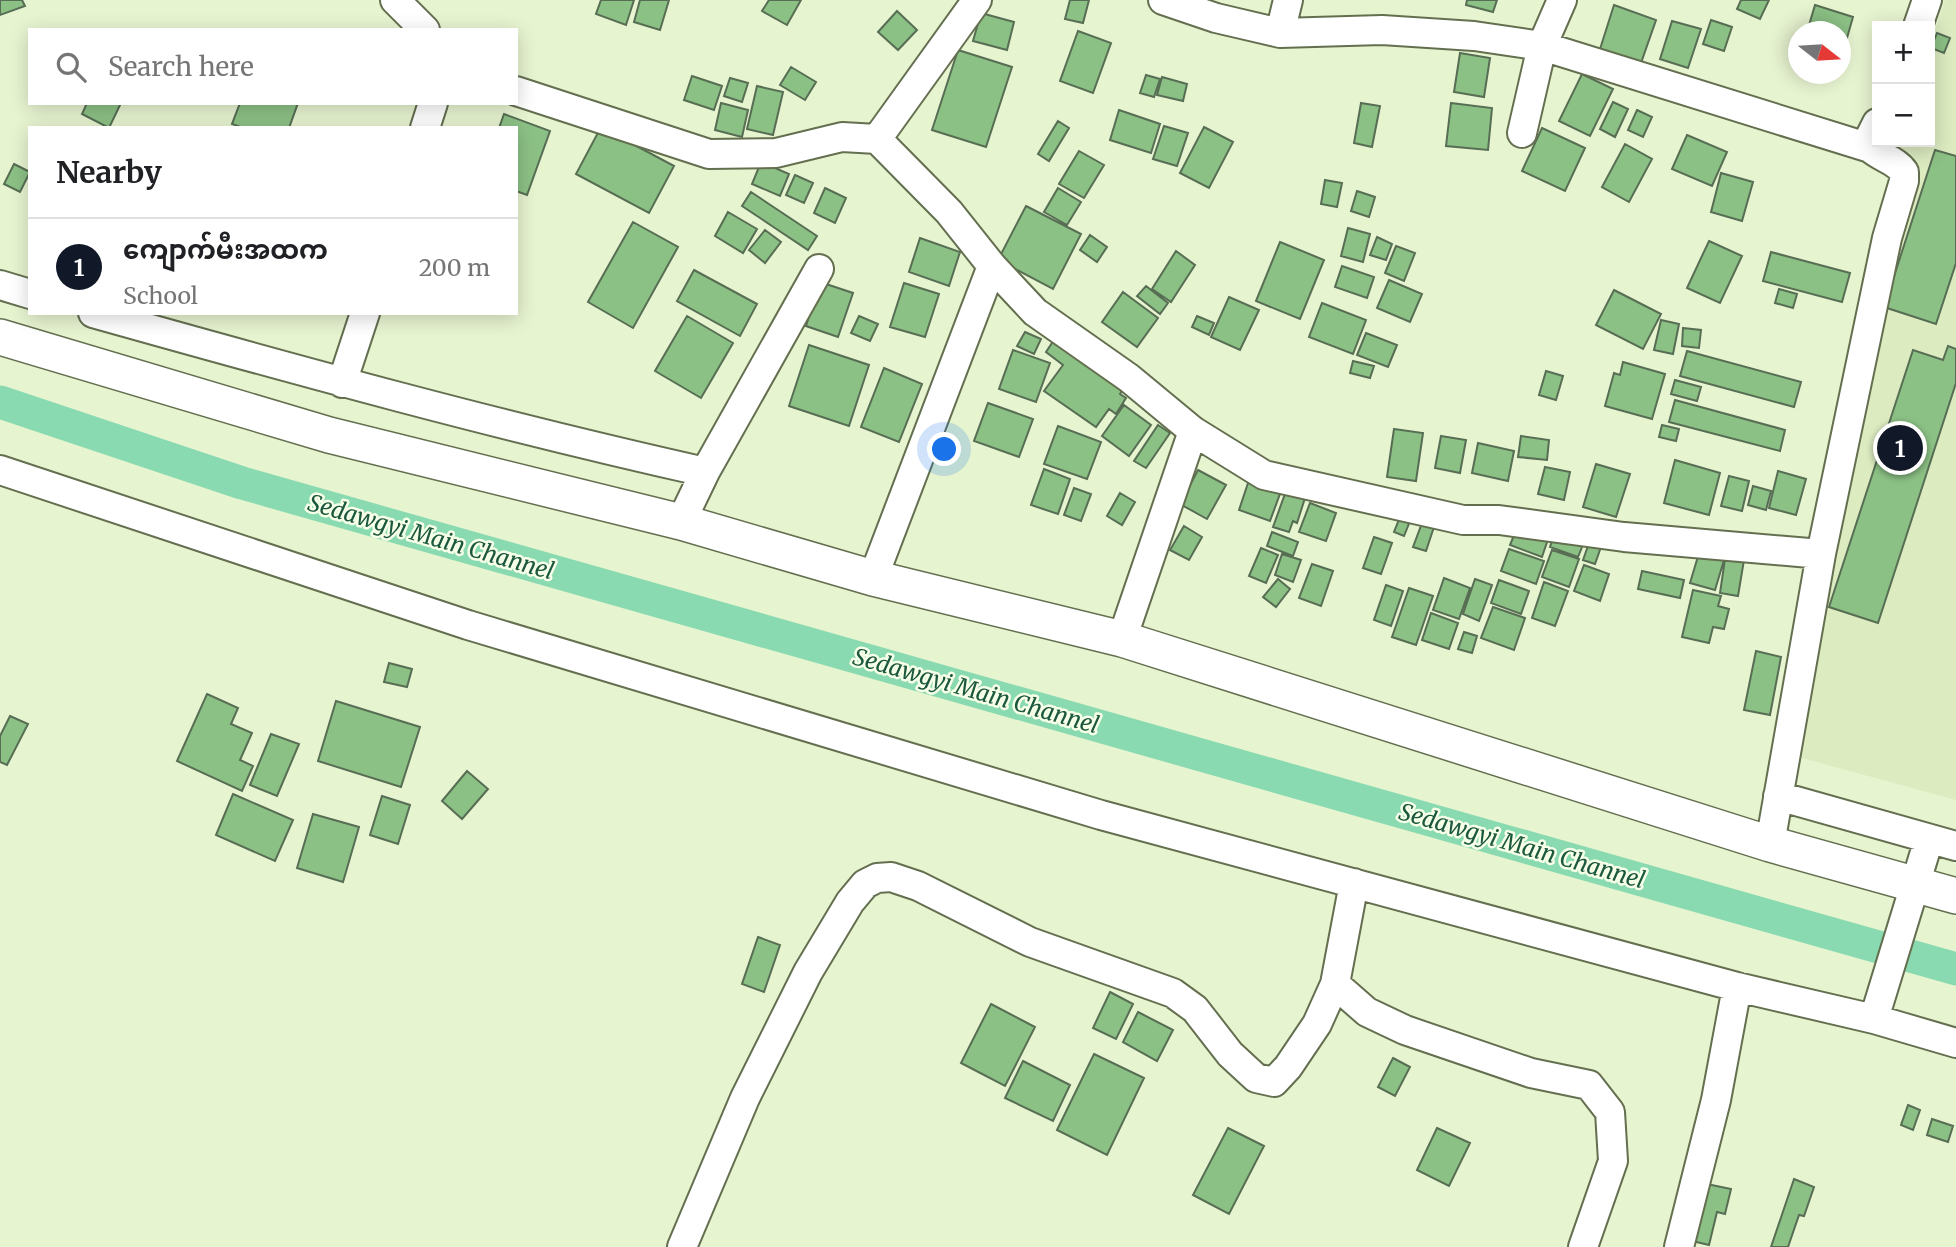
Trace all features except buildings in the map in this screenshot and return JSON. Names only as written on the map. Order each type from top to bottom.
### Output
[{"type":"street","points":[[395,0],[423,28]]},
{"type":"street","points":[[877,139],[977,0]]},
{"type":"street","points":[[1163,0],[1216,18],[1280,33],[1382,30],[1474,36],[1542,46],[1872,135]]},
{"type":"street","points":[[1280,33],[1288,0]]},
{"type":"street","points":[[1522,133],[1542,46],[1562,0]]},
{"type":"street","points":[[1920,21],[1927,0]]},
{"type":"street","points":[[518,92],[709,154],[775,153],[842,136],[877,139],[949,212],[992,266],[1035,312],[1129,378],[1193,431],[1264,475],[1463,520],[1499,520],[1624,537],[1821,554]]},
{"type":"street","points":[[426,126],[431,105]]},
{"type":"street","points":[[1770,844],[1821,554],[1887,238],[1904,181],[1904,172],[1899,165],[1879,156],[1877,147]]},
{"type":"street","points":[[873,578],[992,266]]},
{"type":"street","points":[[681,522],[705,472],[819,269]]},
{"type":"street","points":[[0,285],[28,293]]},
{"type":"street","points":[[100,315],[342,383],[705,472]]},
{"type":"street","points":[[342,383],[364,315]]},
{"type":"street","points":[[0,337],[329,435],[681,522],[873,578],[1122,639],[1770,844],[1912,898],[1956,896]]},
{"type":"street","points":[[1122,639],[1193,431]]},
{"type":"street","points":[[0,470],[468,625],[1101,815],[1737,987],[1878,1006],[1956,1043]]},
{"type":"street","points":[[1778,796],[1956,846]]},
{"type":"street","points":[[1878,1006],[1929,839]]},
{"type":"street","points":[[682,1247],[745,1098],[808,972],[850,902],[865,884],[877,878],[891,877],[918,886],[1030,942],[1173,993],[1195,1009],[1230,1054],[1256,1078],[1274,1082],[1288,1067],[1317,1024],[1335,984],[1354,883]]},
{"type":"street","points":[[1335,984],[1367,1012],[1405,1030],[1531,1073],[1588,1085],[1610,1112],[1613,1161],[1583,1247]]},
{"type":"street","points":[[1679,1247],[1716,1100],[1737,987]]},
{"type":"shaded area","points":[[1945,0],[1956,0],[1956,800],[1791,755],[1896,147],[1935,147],[1935,30]]},
{"type":"waterway","name":"Sedawgyi Main Channel","points":[[0,402],[242,483],[1956,969]]},
{"type":"place","name":"ကျောက်မီးအထက","points":[[1900,448]]}]
